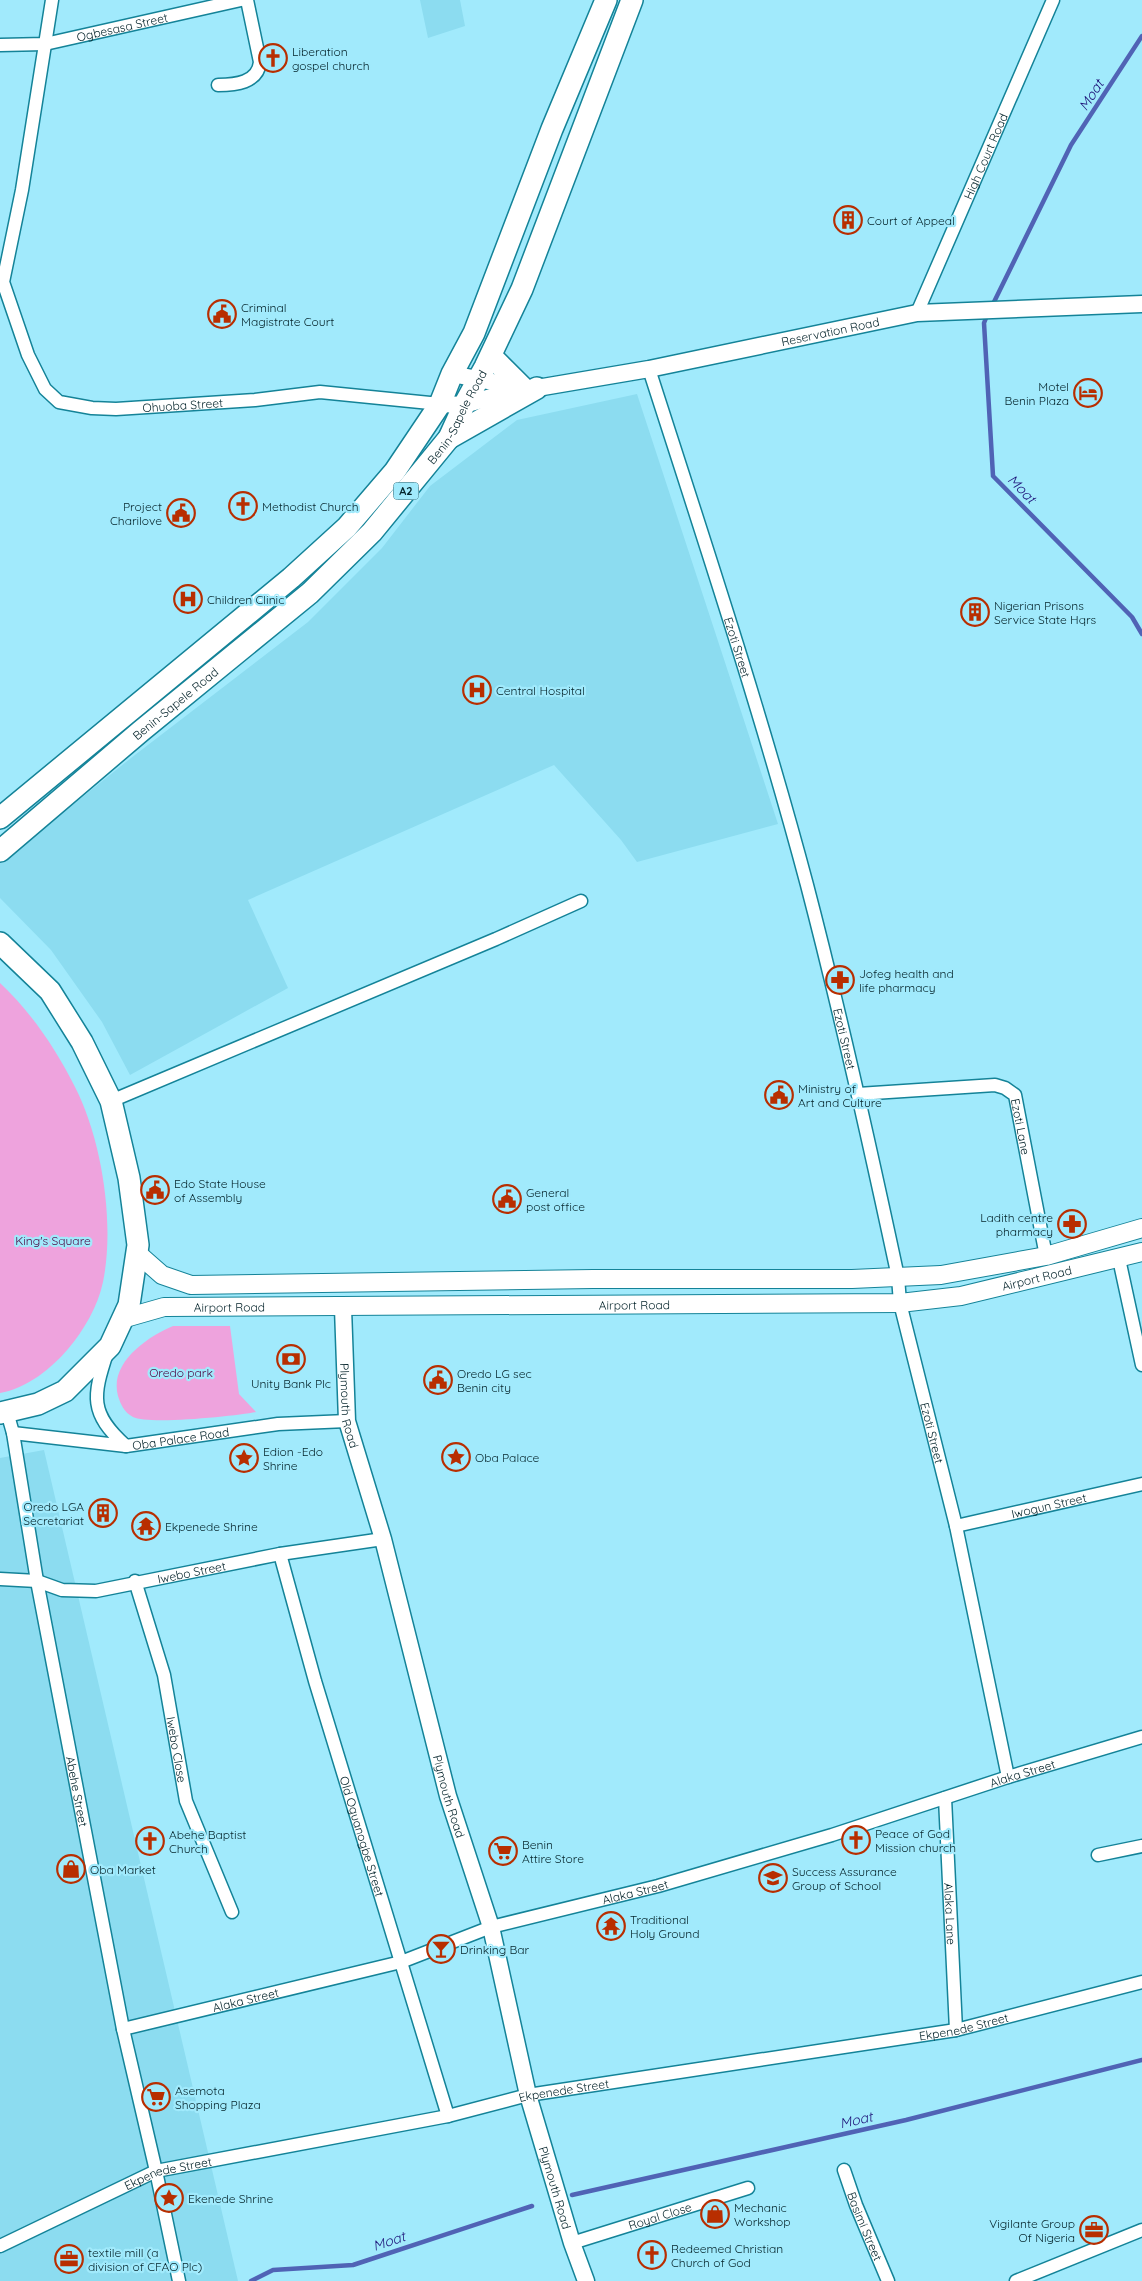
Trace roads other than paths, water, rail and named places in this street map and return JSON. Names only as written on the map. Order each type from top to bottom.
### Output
[{"type":"highway","name":"Benin-Sapele Road","points":[[0,818],[290,578],[348,527],[395,470],[440,404],[452,374],[474,333],[552,129],[606,0]]},
{"type":"highway","name":"Benin-Sapele Road","points":[[0,851],[141,731],[310,592],[372,532],[449,438],[464,405],[491,356],[522,289],[632,0]]},
{"type":"highway","points":[[449,438],[530,388],[491,356]]},
{"type":"highway","points":[[1,942],[50,992],[82,1042],[111,1101],[129,1178],[138,1245],[129,1305],[110,1346],[65,1391],[38,1404],[3,1412]]},
{"type":"main road","name":"Airport Road","points":[[136,1253],[162,1275],[191,1284],[438,1280],[852,1279],[941,1275],[1046,1256],[1142,1228]]},
{"type":"main road","name":"Airport Road","points":[[122,1319],[164,1308],[900,1303],[961,1296],[1142,1252]]},
{"type":"street","name":"Ohuoba Street","points":[[52,0],[22,190],[2,282],[28,355],[45,389],[59,402],[92,408],[116,409],[255,400],[320,392],[440,404]]},
{"type":"street","name":"Ogbesasa Street","points":[[0,45],[45,44],[242,0]]},
{"type":"street","points":[[218,85],[236,84],[249,80],[260,69],[247,0]]},
{"type":"street","name":"High Court Road","points":[[917,312],[1053,0]]},
{"type":"street","name":"Reservation Road","points":[[440,404],[464,405],[530,388],[649,369],[917,312],[1142,304]]},
{"type":"street","name":"Ezoti Street","points":[[649,369],[724,602],[807,885],[858,1094],[898,1277],[900,1303],[956,1526],[1008,1777]]},
{"type":"street","name":"Reservation Road","points":[[452,374],[530,388]]},
{"type":"street","points":[[111,1101],[496,939],[581,901]]},
{"type":"street","name":"Ezoti Lane","points":[[858,1094],[996,1085],[1005,1088],[1015,1095],[1046,1256]]},
{"type":"street","points":[[1119,1259],[1142,1365]]},
{"type":"street","name":"Plymouth Road","points":[[342,1308],[348,1422],[383,1539],[448,1796],[491,1927],[528,2095],[572,2243],[586,2281]]},
{"type":"street","points":[[110,1346],[96,1387],[98,1410],[109,1431],[126,1446]]},
{"type":"street","name":"Abehe Street","points":[[3,1412],[13,1433],[37,1581],[124,2029],[179,2281]]},
{"type":"street","name":"Oba Palace Road","points":[[13,1433],[126,1446],[278,1424],[348,1422]]},
{"type":"street","name":"Iwogun Street","points":[[956,1526],[1142,1484]]},
{"type":"street","name":"Iwebo Street","points":[[0,1579],[37,1581],[62,1590],[96,1591],[136,1581],[280,1554],[383,1539]]},
{"type":"street","name":"Old Oguanogbe Street","points":[[280,1554],[315,1681],[448,2116]]},
{"type":"street","name":"Iwebo Close","points":[[136,1581],[164,1675],[186,1802],[232,1912]]},
{"type":"street","name":"Alaka Street","points":[[124,2029],[401,1962],[491,1927],[658,1886],[832,1835],[1008,1777],[1142,1736]]},
{"type":"street","name":"Alaka Lane","points":[[945,1798],[956,2030]]},
{"type":"street","points":[[1098,1855],[1142,1846]]},
{"type":"street","name":"Ekpenede Street","points":[[0,2246],[156,2171],[448,2116],[528,2095],[956,2030],[1142,1982]]},
{"type":"street","name":"Basimi Street","points":[[844,2170],[856,2205],[888,2281]]},
{"type":"street","name":"Royal Close","points":[[572,2243],[748,2188]]},
{"type":"street","points":[[1016,2281],[1142,2230]]},
{"type":"waterway","name":"Moat","points":[[994,302],[1071,145],[1142,36]]},
{"type":"waterway","name":"Moat","points":[[986,318],[984,323],[993,476],[1132,617],[1142,634]]},
{"type":"waterway","name":"Moat","points":[[572,2195],[906,2120],[1142,2060]]},
{"type":"waterway","name":"Moat","points":[[251,2281],[273,2270],[353,2265],[532,2206]]},
{"type":"place","name":"Liberation gospel church","points":[[273,58]]},
{"type":"place","name":"Court of Appeal","points":[[848,220]]},
{"type":"place","name":"Criminal Magistrate Court","points":[[222,314]]},
{"type":"place","name":"Motel Benin Plaza","points":[[1088,393]]},
{"type":"place","name":"Methodist Church","points":[[243,506]]},
{"type":"place","name":"Project Charilove","points":[[181,513]]},
{"type":"place","name":"Children Clinic","points":[[188,599]]},
{"type":"place","name":"Nigerian Prisons Service State Hqrs","points":[[975,612]]},
{"type":"place","name":"Central Hospital","points":[[477,690]]},
{"type":"place","name":"Jofeg health and life pharmacy","points":[[840,980]]},
{"type":"place","name":"Ministry of Art and Culture","points":[[779,1095]]},
{"type":"place","name":"Edo State House of Assembly","points":[[155,1190]]},
{"type":"place","name":"General post office","points":[[507,1199]]},
{"type":"place","name":"Ladith centre pharmacy","points":[[1072,1224]]},
{"type":"place","name":"Unity Bank Plc","points":[[291,1359]]},
{"type":"place","name":"Oredo LG sec Benin city","points":[[438,1380]]},
{"type":"place","name":"Oba Palace","points":[[456,1457]]},
{"type":"place","name":"Edion -Edo Shrine","points":[[244,1458]]},
{"type":"place","name":"Oredo LGA Secretariat","points":[[103,1513]]},
{"type":"place","name":"Ekpenede Shrine","points":[[146,1526]]},
{"type":"place","name":"Peace of God Mission church","points":[[856,1840]]},
{"type":"place","name":"Abehe Baptist Church","points":[[150,1841]]},
{"type":"place","name":"Benin Attire Store","points":[[503,1851]]},
{"type":"place","name":"Oba Market","points":[[71,1869]]},
{"type":"place","name":"Success Assurance Group of School","points":[[773,1878]]},
{"type":"place","name":"Traditional Holy Ground","points":[[611,1926]]},
{"type":"place","name":"Drinking Bar","points":[[441,1949]]},
{"type":"place","name":"Asemota Shopping Plaza","points":[[156,2097]]},
{"type":"place","name":"Ekenede Shrine","points":[[169,2198]]},
{"type":"place","name":"Mechanic Workshop","points":[[715,2214]]},
{"type":"place","name":"Vigilante Group Of Nigeria","points":[[1094,2230]]},
{"type":"place","name":"Redeemed Christian Church of God","points":[[652,2255]]},
{"type":"place","name":"textile mill (a division of CFAO Plc)","points":[[69,2259]]},
{"type":"park label","name":"King's Square","points":[[53,1240]]},
{"type":"park label","name":"Oredo park","points":[[181,1372]]}]
